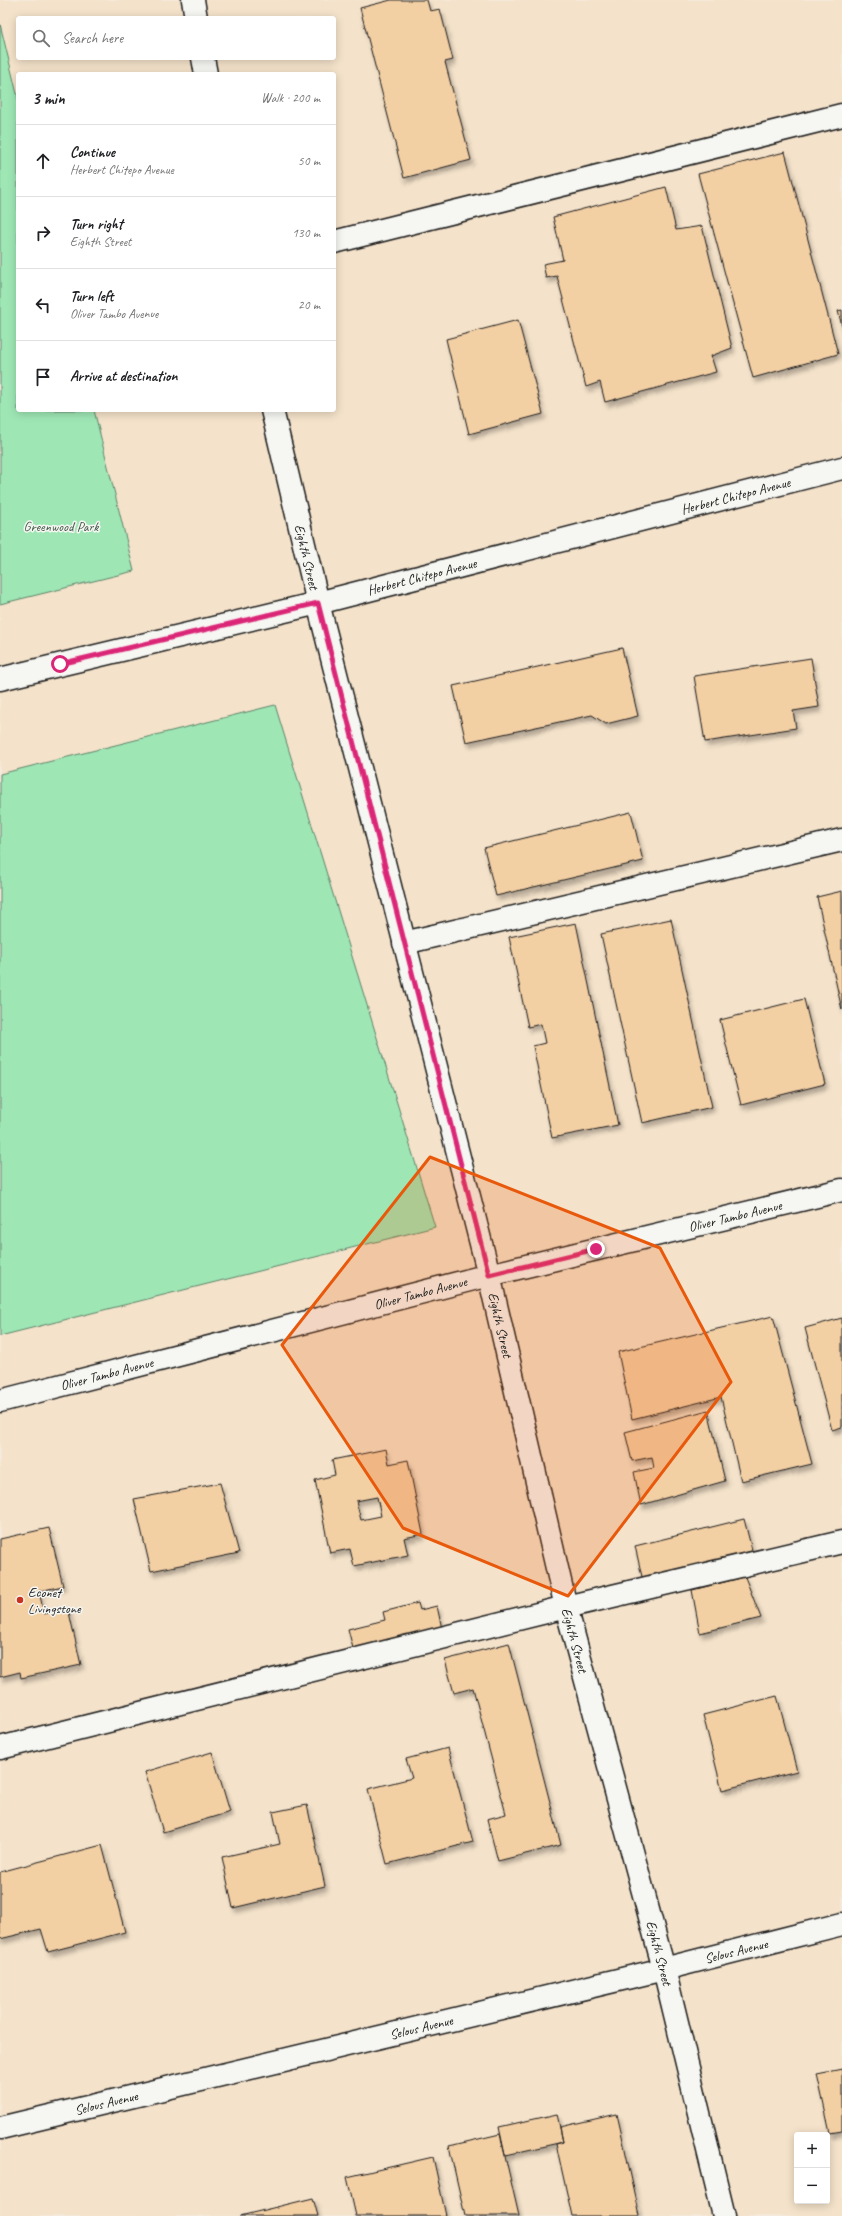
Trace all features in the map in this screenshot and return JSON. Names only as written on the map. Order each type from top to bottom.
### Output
[{"type":"street","points":[[193,0],[196,16]]},
{"type":"street","points":[[203,60],[206,72]]},
{"type":"street","points":[[336,242],[842,115]]},
{"type":"street","name":"Eighth Street","points":[[272,412],[318,603],[489,1275],[566,1607],[664,1969],[724,2216]]},
{"type":"street","name":"Herbert Chitepo Avenue","points":[[0,679],[318,603],[842,468]]},
{"type":"street","points":[[404,943],[842,840]]},
{"type":"street","name":"Oliver Tambo Avenue","points":[[0,1401],[489,1275],[842,1190]]},
{"type":"street","points":[[0,1748],[566,1607],[842,1542]]},
{"type":"street","name":"Selous Avenue","points":[[0,2128],[664,1969],[842,1924]]},
{"type":"highlighted area","points":[[430,1157],[660,1248],[731,1382],[568,1596],[403,1528],[282,1345]]},
{"type":"shaded area","points":[[0,0],[842,0],[842,2216],[0,2216]]},
{"type":"green space","name":"Greenwood Park","points":[[0,24],[16,90],[16,412],[94,412],[134,571],[0,604]]},
{"type":"green space","points":[[275,705],[435,1227],[0,1336],[0,774]]},
{"type":"building","points":[[391,0],[427,0],[430,11],[440,9],[453,60],[445,62],[471,160],[404,178],[360,8]]},
{"type":"building","points":[[785,152],[838,354],[753,378],[698,174]]},
{"type":"building","points":[[666,187],[676,230],[702,226],[732,348],[711,356],[716,372],[605,402],[600,382],[586,387],[557,276],[546,278],[543,264],[563,260],[553,217]]},
{"type":"building","points":[[842,310],[842,326],[838,311]]},
{"type":"building","points":[[518,320],[543,414],[469,434],[446,339]]},
{"type":"building","points":[[622,648],[638,716],[606,724],[592,715],[466,742],[453,686]]},
{"type":"building","points":[[811,658],[819,707],[793,711],[796,728],[705,742],[694,676]]},
{"type":"building","points":[[631,812],[643,861],[496,896],[484,848]]},
{"type":"building","points":[[842,891],[842,1010],[817,897]]},
{"type":"building","points":[[671,919],[712,1107],[642,1123],[601,934]]},
{"type":"building","points":[[576,923],[618,1125],[552,1138],[533,1046],[545,1043],[541,1024],[528,1027],[509,937]]},
{"type":"building","points":[[804,999],[825,1084],[741,1105],[720,1020]]},
{"type":"building","points":[[773,1316],[812,1464],[741,1481],[721,1397],[632,1419],[618,1352]]},
{"type":"building","points":[[842,1318],[842,1427],[832,1430],[805,1328]]},
{"type":"building","points":[[708,1410],[725,1481],[641,1505],[634,1472],[654,1468],[652,1457],[632,1461],[625,1432]]},
{"type":"building","points":[[386,1449],[389,1464],[408,1460],[423,1534],[404,1538],[408,1555],[354,1566],[350,1549],[330,1553],[315,1480],[335,1475],[332,1460]],"holes":[[[377,1497],[381,1516],[361,1520],[356,1501]]]},
{"type":"building","points":[[220,1483],[239,1553],[151,1571],[134,1499]]},
{"type":"building","points":[[744,1519],[753,1554],[643,1581],[635,1546]]},
{"type":"building","name":"Econet Livingstone","points":[[49,1528],[63,1586],[39,1591],[44,1614],[68,1608],[81,1665],[21,1678],[20,1672],[0,1677],[0,1539]]},
{"type":"building","points":[[745,1577],[761,1618],[700,1633],[692,1590]]},
{"type":"building","points":[[418,1603],[420,1610],[437,1606],[442,1629],[354,1652],[348,1629],[385,1620],[383,1612]]},
{"type":"building","points":[[509,1643],[561,1845],[498,1861],[487,1819],[506,1814],[473,1688],[454,1693],[445,1660]]},
{"type":"building","points":[[777,1696],[797,1771],[722,1790],[703,1715]]},
{"type":"building","points":[[448,1748],[473,1842],[387,1864],[368,1789],[412,1778],[406,1759]]},
{"type":"building","points":[[212,1752],[230,1812],[163,1832],[145,1772]]},
{"type":"building","points":[[307,1805],[325,1886],[233,1908],[222,1857],[280,1844],[273,1812]]},
{"type":"building","points":[[102,1845],[125,1932],[48,1952],[41,1929],[0,1939],[0,1872]]},
{"type":"building","points":[[842,2069],[842,2131],[830,2133],[817,2074]]},
{"type":"building","points":[[557,2114],[563,2142],[505,2155],[499,2127]]},
{"type":"building","points":[[617,2114],[640,2216],[572,2216],[556,2144],[563,2142],[560,2127]]},
{"type":"building","points":[[500,2134],[519,2216],[465,2216],[449,2146]]},
{"type":"building","points":[[433,2157],[446,2216],[356,2216],[347,2177]]},
{"type":"building","points":[[313,2198],[318,2216],[240,2216]]},
{"type":"place","name":"Econet Livingstone","points":[[20,1600]]},
{"type":"route","points":[[60,664],[318,603],[489,1275],[596,1249]]}]
